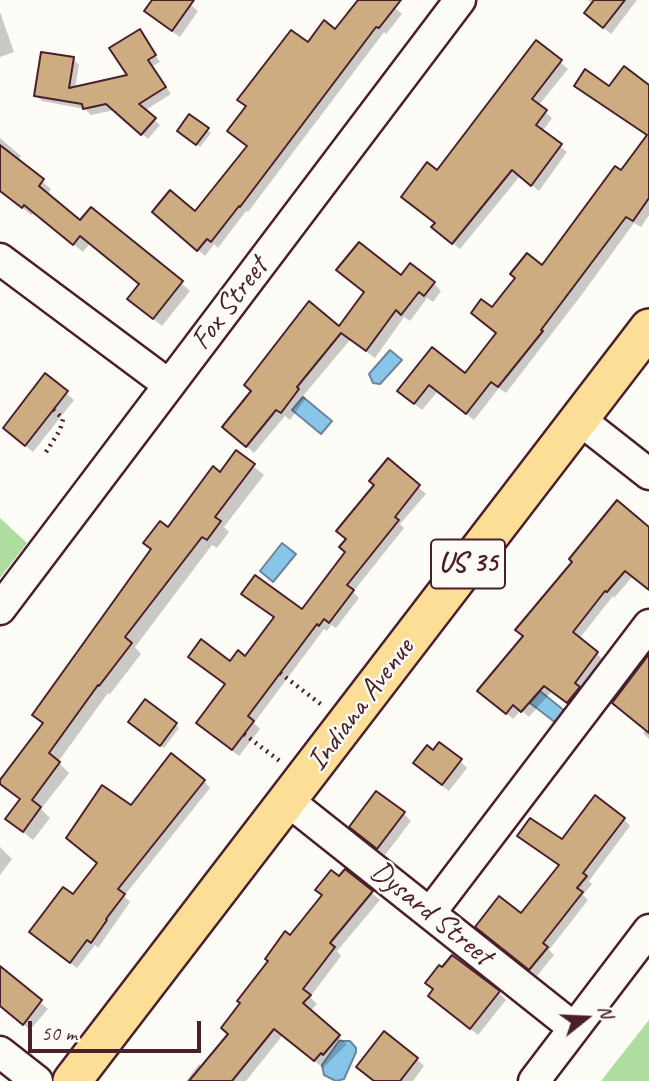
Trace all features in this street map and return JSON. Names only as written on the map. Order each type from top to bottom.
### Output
[{"type":"main road","name":"Indiana Avenue","points":[[72,1081],[649,328]]},
{"type":"street","name":"Fox Street","points":[[0,609],[460,0]]},
{"type":"street","points":[[0,259],[169,385]]},
{"type":"street","points":[[579,419],[649,474]]},
{"type":"street","points":[[430,913],[649,625]]},
{"type":"street","name":"Dysard Street","points":[[288,800],[574,1028]]},
{"type":"street","points":[[534,1081],[649,930]]},
{"type":"street","points":[[0,1052],[37,1081]]},
{"type":"path","points":[[46,452],[60,430],[63,419],[54,410]]},
{"type":"path","points":[[280,673],[308,694]]},
{"type":"path","points":[[244,734],[266,750]]},
{"type":"green space","points":[[0,518],[27,543],[0,578]]},
{"type":"green space","points":[[649,1020],[649,1081],[601,1081]]},
{"type":"water","points":[[390,350],[402,360],[380,384],[373,383],[369,374]]},
{"type":"water","points":[[303,397],[332,421],[321,434],[292,410]]},
{"type":"water","points":[[282,543],[296,554],[273,582],[260,571]]},
{"type":"water","points":[[540,691],[566,712],[556,723],[530,703]]},
{"type":"water","points":[[339,1041],[350,1041],[356,1052],[344,1079],[336,1081],[324,1075],[322,1065]]},
{"type":"building","points":[[152,0],[194,0],[172,31],[144,11]]},
{"type":"building","points":[[358,0],[401,0],[379,28],[376,27],[240,207],[211,242],[207,239],[197,251],[152,212],[170,190],[195,211],[247,146],[227,131],[246,106],[237,100],[291,30],[308,42],[324,20],[335,29]]},
{"type":"building","points":[[594,0],[625,0],[603,28],[584,13]]},
{"type":"building","points":[[140,29],[156,55],[148,60],[166,87],[139,104],[156,118],[141,135],[106,104],[83,109],[82,104],[34,96],[41,52],[74,57],[69,88],[127,75],[109,48]]},
{"type":"building","points":[[536,40],[562,60],[532,99],[547,110],[536,125],[562,144],[531,186],[512,170],[452,244],[431,227],[435,223],[401,197],[427,162],[437,170]]},
{"type":"building","points":[[624,66],[649,85],[649,198],[633,221],[626,217],[541,330],[543,331],[498,387],[491,382],[466,414],[429,385],[414,404],[397,391],[432,347],[465,373],[496,333],[471,313],[481,299],[492,307],[515,278],[510,274],[527,253],[542,265],[615,166],[621,170],[647,135],[574,86],[585,69],[609,86]]},
{"type":"building","points":[[189,114],[209,128],[196,145],[177,131]]},
{"type":"building","points":[[0,145],[44,179],[39,186],[80,220],[91,207],[183,281],[153,319],[127,299],[139,284],[80,236],[73,245],[24,205],[22,208],[0,191]]},
{"type":"building","points":[[359,242],[401,275],[410,263],[435,282],[424,296],[419,292],[401,315],[396,310],[366,351],[341,333],[297,387],[299,389],[281,413],[276,410],[246,447],[222,427],[251,391],[244,385],[309,301],[339,326],[364,292],[336,270]]},
{"type":"building","points":[[45,373],[68,391],[25,446],[3,428]]},
{"type":"building","points":[[236,450],[255,464],[215,517],[221,521],[207,540],[202,537],[125,637],[132,643],[49,753],[60,762],[32,800],[41,807],[23,832],[5,819],[20,799],[0,784],[0,780],[43,723],[32,715],[151,549],[143,543],[160,521],[168,527],[213,466],[220,472]]},
{"type":"building","points":[[388,458],[420,485],[395,517],[399,520],[347,585],[354,590],[329,623],[324,619],[319,626],[317,624],[248,716],[254,721],[232,750],[196,723],[225,684],[188,657],[201,639],[230,661],[238,650],[245,656],[274,617],[241,594],[255,575],[302,609],[345,552],[339,547],[346,539],[336,531],[374,485],[369,481]]},
{"type":"building","points":[[617,500],[649,527],[649,590],[625,571],[607,592],[605,591],[573,632],[598,652],[575,683],[580,687],[567,703],[544,686],[521,712],[513,705],[506,714],[477,691],[523,636],[515,630],[572,562],[569,559]]},
{"type":"building","points":[[649,654],[649,733],[612,703]]},
{"type":"building","points":[[145,699],[177,723],[160,746],[128,722]]},
{"type":"building","points":[[439,742],[462,759],[442,785],[413,763],[427,745],[433,750]]},
{"type":"building","points":[[171,753],[205,780],[118,889],[125,894],[91,943],[87,940],[70,963],[29,932],[63,887],[73,894],[97,863],[66,838],[102,785],[131,805]]},
{"type":"building","points":[[376,791],[405,812],[377,849],[349,827]]},
{"type":"building","points":[[595,795],[625,818],[583,873],[587,876],[577,888],[583,892],[543,943],[548,947],[529,970],[475,927],[499,896],[521,913],[559,865],[517,836],[530,818],[562,839]]},
{"type":"building","points":[[345,869],[373,891],[330,943],[335,947],[303,989],[311,995],[303,1003],[340,1035],[323,1055],[321,1053],[314,1061],[274,1029],[232,1081],[189,1081],[228,1034],[221,1028],[240,1003],[237,1001],[268,961],[265,959],[285,931],[290,935],[322,895],[315,890],[331,870],[339,876]]},
{"type":"building","points":[[452,955],[500,991],[470,1029],[428,996],[433,989],[425,983],[439,965],[442,967]]},
{"type":"building","points":[[0,966],[42,1000],[23,1025],[0,1006]]},
{"type":"building","points":[[384,1031],[418,1058],[400,1081],[374,1081],[356,1067]]}]
